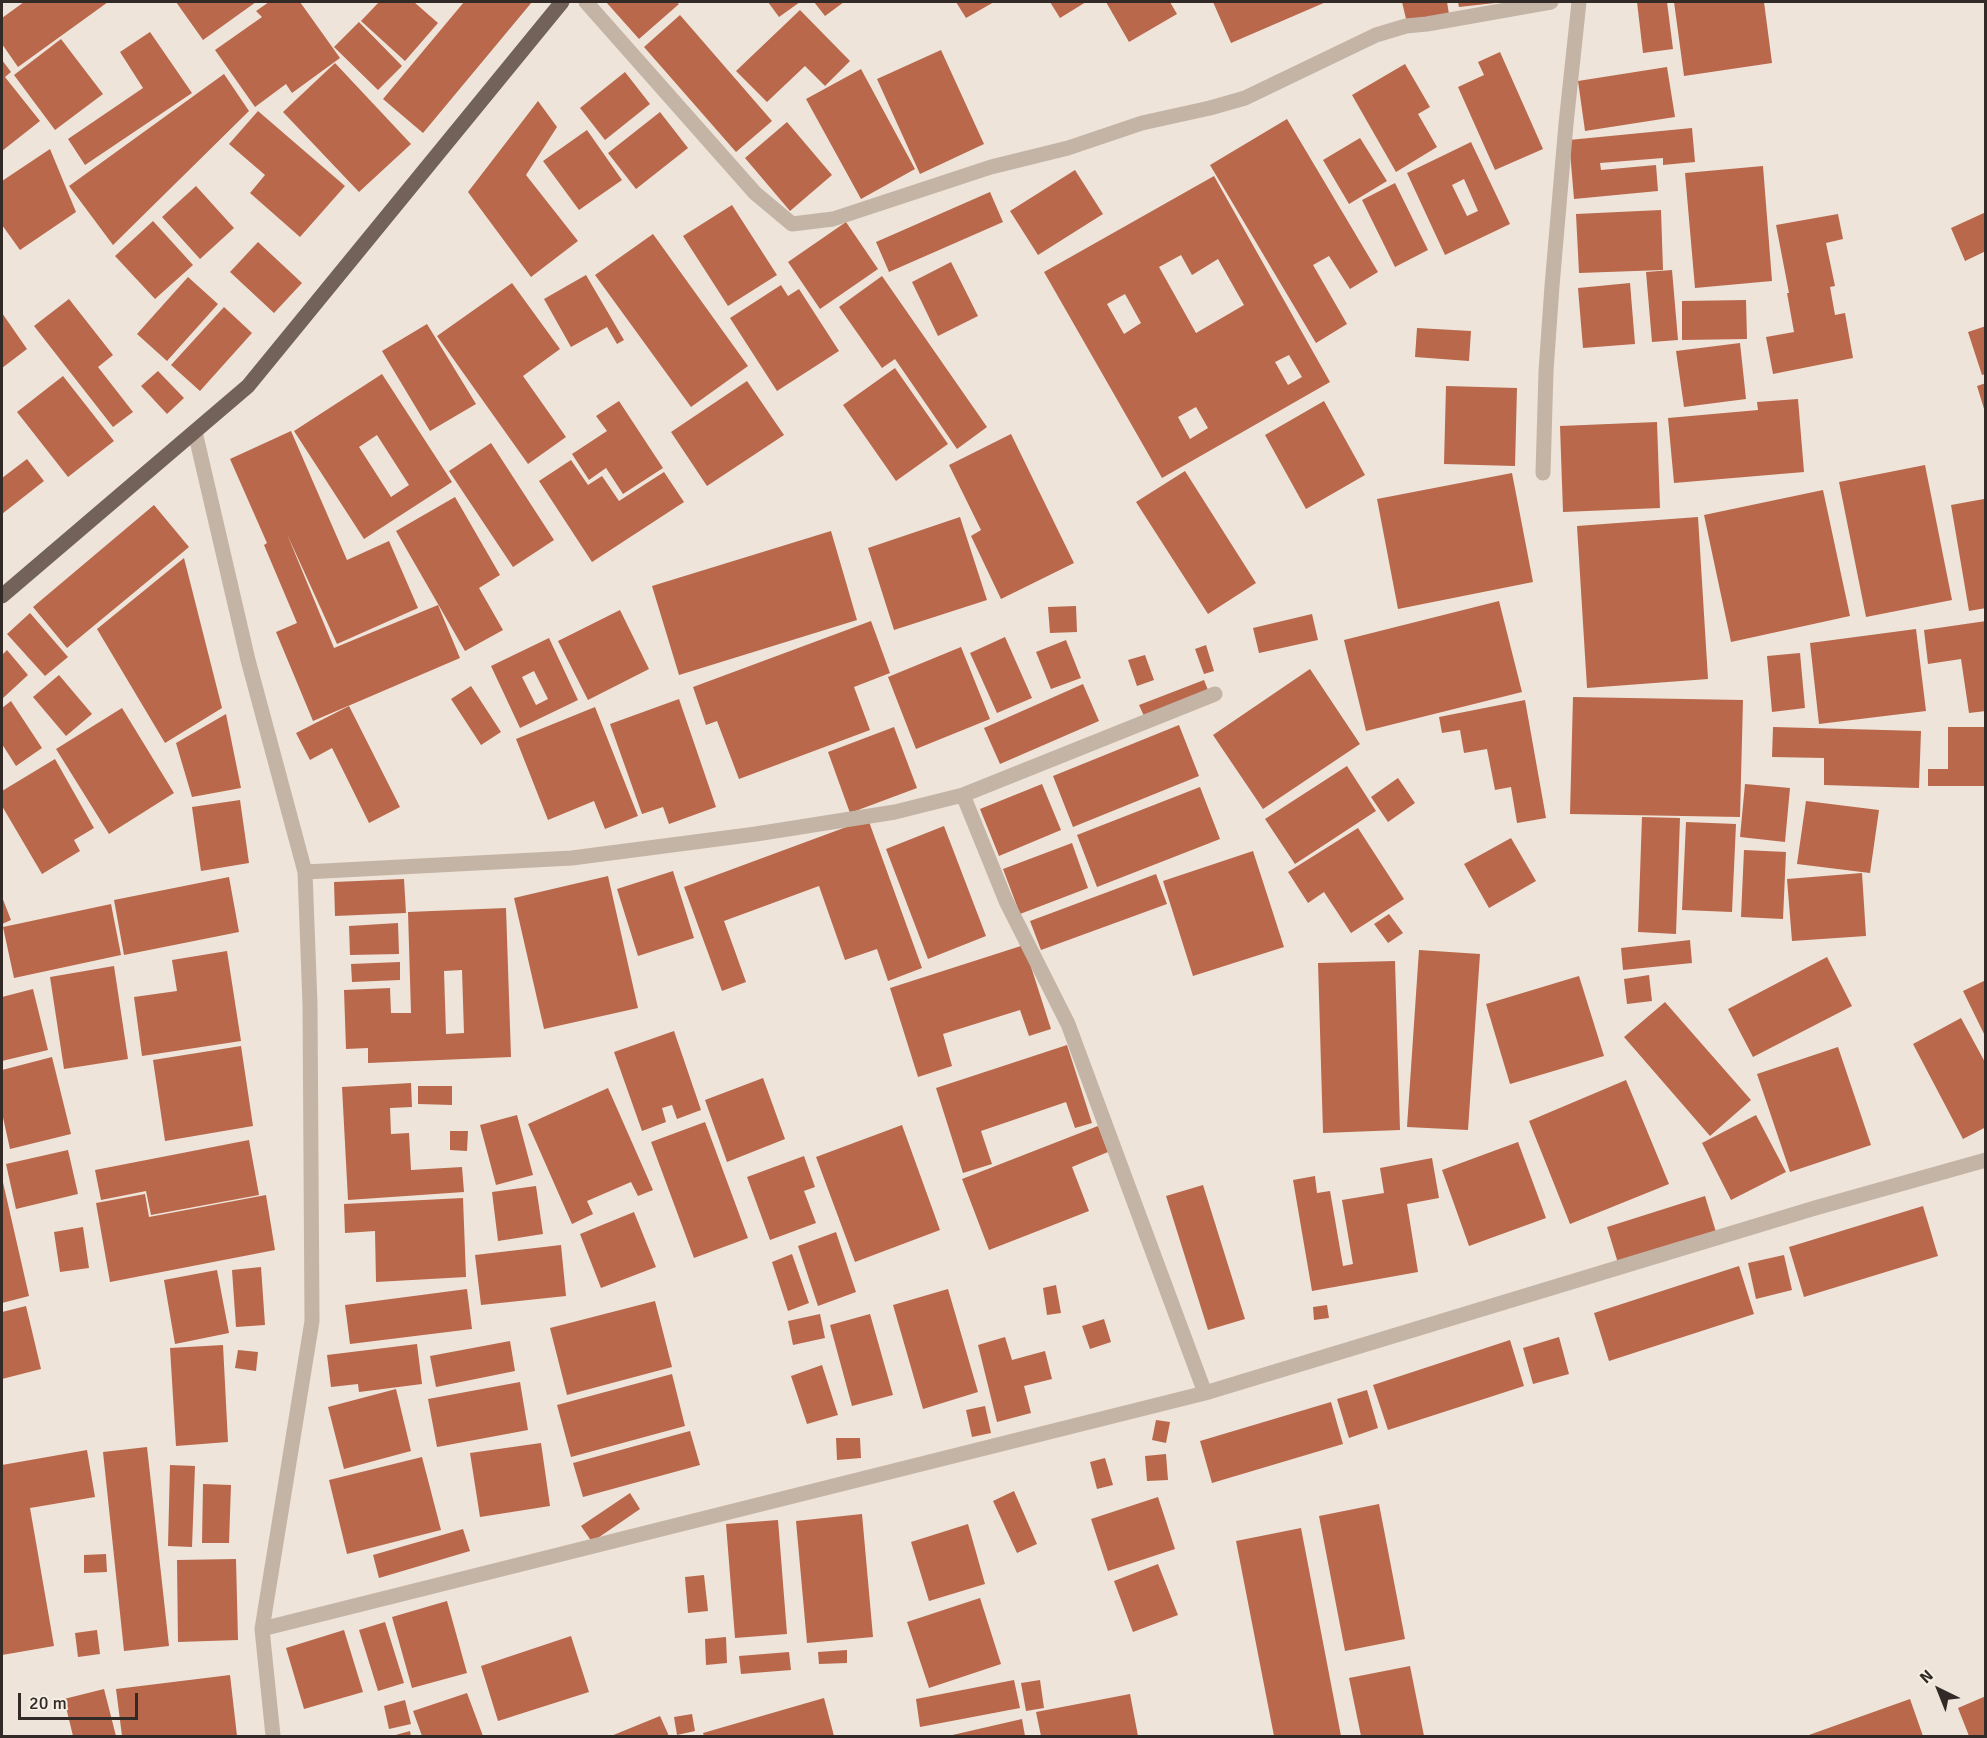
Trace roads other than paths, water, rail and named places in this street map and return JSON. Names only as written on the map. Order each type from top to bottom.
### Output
[{"type":"main road","points":[[2,596],[248,386],[562,2]]},
{"type":"street","points":[[586,2],[755,193],[792,224],[833,219],[991,167],[1068,148],[1142,123],[1245,98],[1376,35],[1406,26],[1551,2]]},
{"type":"street","points":[[1543,473],[1546,371],[1552,286],[1566,124],[1580,2]]},
{"type":"street","points":[[195,432],[248,660],[305,872],[310,1004],[312,1322],[262,1629],[273,1737]]},
{"type":"street","points":[[305,872],[572,858],[756,834],[895,812],[963,795],[1215,694]]},
{"type":"street","points":[[963,795],[1006,901],[1068,1024],[1205,1393]]},
{"type":"street","points":[[262,1629],[1205,1393],[1804,1212],[1986,1160]]}]
